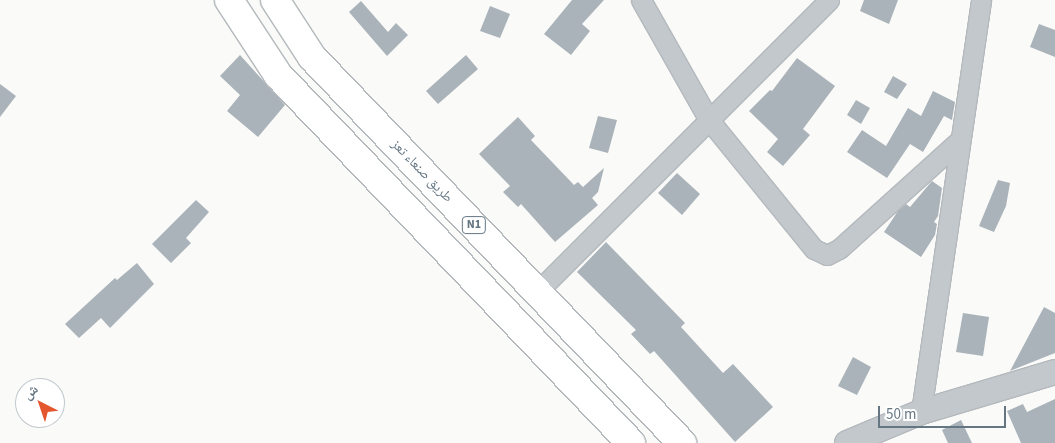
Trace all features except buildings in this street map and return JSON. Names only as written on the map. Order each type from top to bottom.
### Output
[{"type":"highway","points":[[229,0],[278,75],[630,443]]},
{"type":"highway","name":"طريق صنعاء تعز","points":[[275,0],[312,57],[682,443]]},
{"type":"street","points":[[641,0],[709,120],[814,249],[827,255],[839,249],[960,140]]},
{"type":"street","points":[[537,292],[828,0]]},
{"type":"street","points":[[921,412],[981,0]]},
{"type":"street","points":[[847,443],[921,412],[1055,372]]}]
